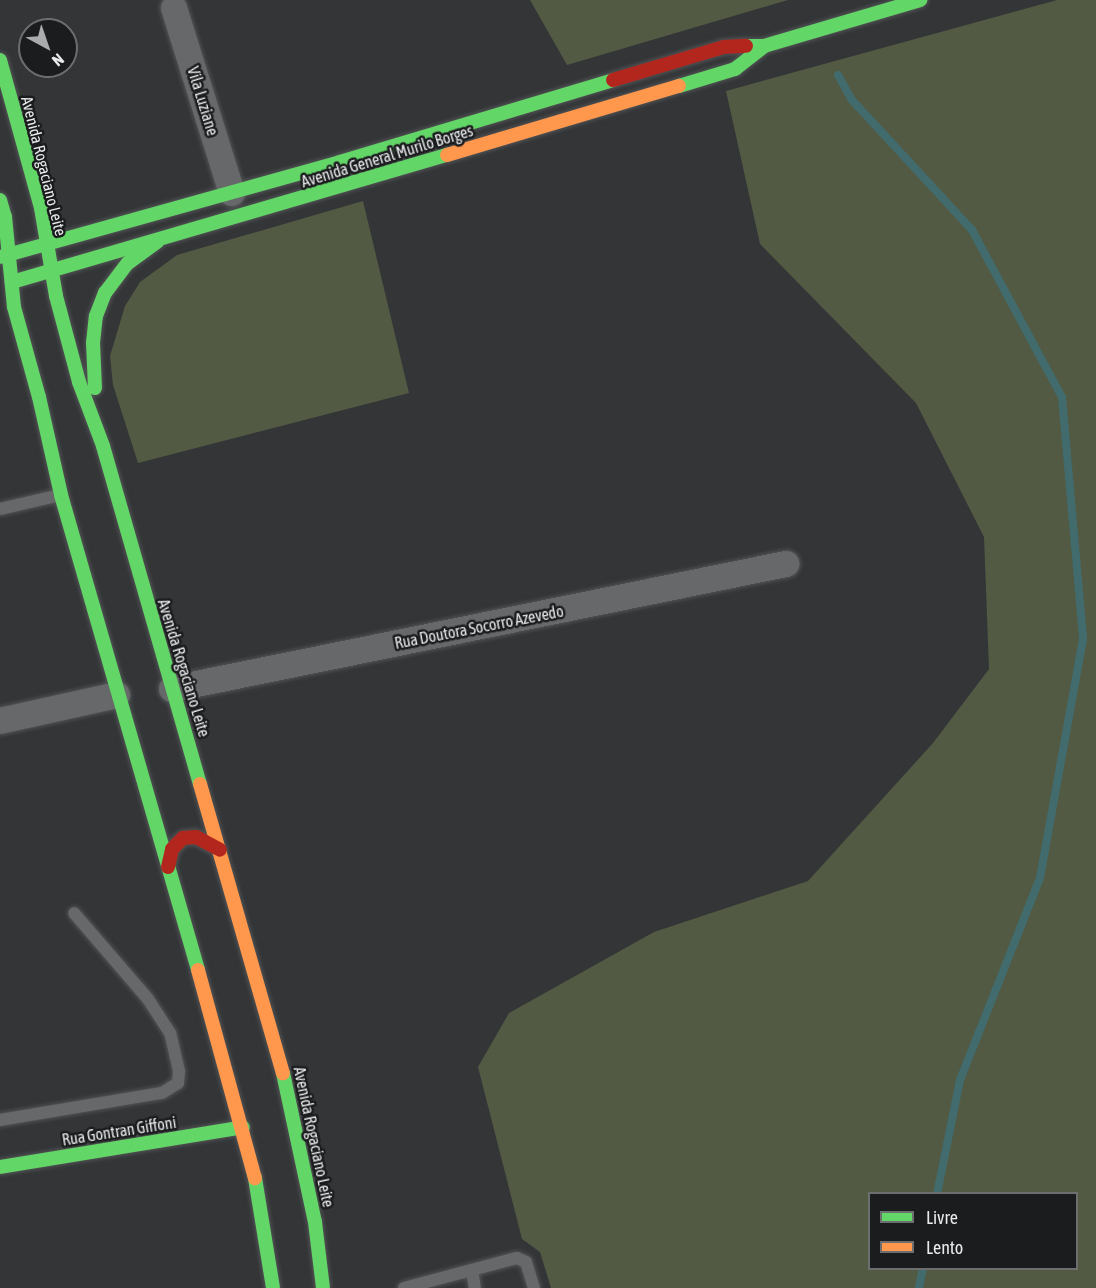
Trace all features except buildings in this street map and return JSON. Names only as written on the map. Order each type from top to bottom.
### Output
[{"type":"main road","name":"Avenida General Murilo Borges","points":[[4,256],[232,194],[724,47],[764,46],[920,0]]},
{"type":"main road","name":"Avenida General Murilo Borges","points":[[12,282],[157,242],[700,80],[735,69],[764,46]]},
{"type":"main road","name":"Avenida Rogaciano Leite","points":[[0,60],[41,208],[52,272],[80,382],[103,446],[286,1084],[315,1222],[323,1288]]},
{"type":"main road","points":[[0,200],[4,256],[12,282],[14,307],[39,397],[61,495],[243,1127],[258,1190],[273,1288]]},
{"type":"main road","points":[[103,446],[93,378],[96,315],[114,278],[128,263],[157,242]]},
{"type":"main road","points":[[168,867],[169,854],[175,844],[183,838],[196,837],[220,850]]},
{"type":"main road","name":"Rua Gontran Giffoni","points":[[0,1167],[243,1127]]},
{"type":"street","name":"Vila Luziane","points":[[174,9],[232,194]]},
{"type":"street","name":"Rua Doutora Socorro Azevedo","points":[[172,689],[786,564]]},
{"type":"street","points":[[0,721],[117,695]]},
{"type":"lane","points":[[0,509],[61,495]]},
{"type":"lane","points":[[0,1120],[162,1093],[178,1083],[179,1071],[170,1033],[148,999],[74,913]]},
{"type":"lane","points":[[404,1288],[517,1258],[526,1262],[534,1288]]},
{"type":"lane","points":[[472,1270],[475,1288]]},
{"type":"green space","points":[[530,0],[788,0],[567,65]]},
{"type":"green space","points":[[1057,0],[1096,0],[1096,1288],[551,1288],[540,1252],[522,1239],[478,1067],[509,1013],[654,932],[808,881],[933,743],[989,669],[984,537],[916,403],[760,244],[726,91]]},
{"type":"green space","points":[[363,201],[409,393],[138,463],[113,385],[110,356],[125,306],[140,282],[177,255]]},
{"type":"waterway","points":[[838,75],[852,100],[972,230],[1062,397],[1083,639],[1040,878],[960,1080],[937,1192]]},
{"type":"waterway","points":[[919,1288],[923,1270]]},
{"type":"traffic: fast","points":[[746,46],[764,46],[920,0]]},
{"type":"traffic: fast","points":[[679,86],[735,69],[764,46]]},
{"type":"traffic: fast","points":[[0,60],[41,208],[56,296],[79,382],[103,446],[200,784]]},
{"type":"traffic: fast","points":[[0,257],[340,162],[613,80]]},
{"type":"traffic: fast","points":[[12,282],[447,155]]},
{"type":"traffic: fast","points":[[0,200],[5,217],[14,307],[39,397],[61,495],[198,970]]},
{"type":"traffic: fast","points":[[95,388],[93,343],[96,316],[105,293],[128,263],[157,242]]},
{"type":"traffic: fast","points":[[283,1073],[315,1222],[323,1288]]},
{"type":"traffic: fast","points":[[0,1167],[243,1127]]},
{"type":"traffic: fast","points":[[255,1178],[273,1288]]},
{"type":"traffic: slow","points":[[447,155],[679,86]]},
{"type":"traffic: slow","points":[[200,784],[283,1073]]},
{"type":"traffic: slow","points":[[198,970],[255,1178]]},
{"type":"traffic: jam","points":[[613,80],[724,47],[746,46]]},
{"type":"traffic: jam","points":[[168,867],[172,849],[183,838],[196,837],[220,850]]}]
